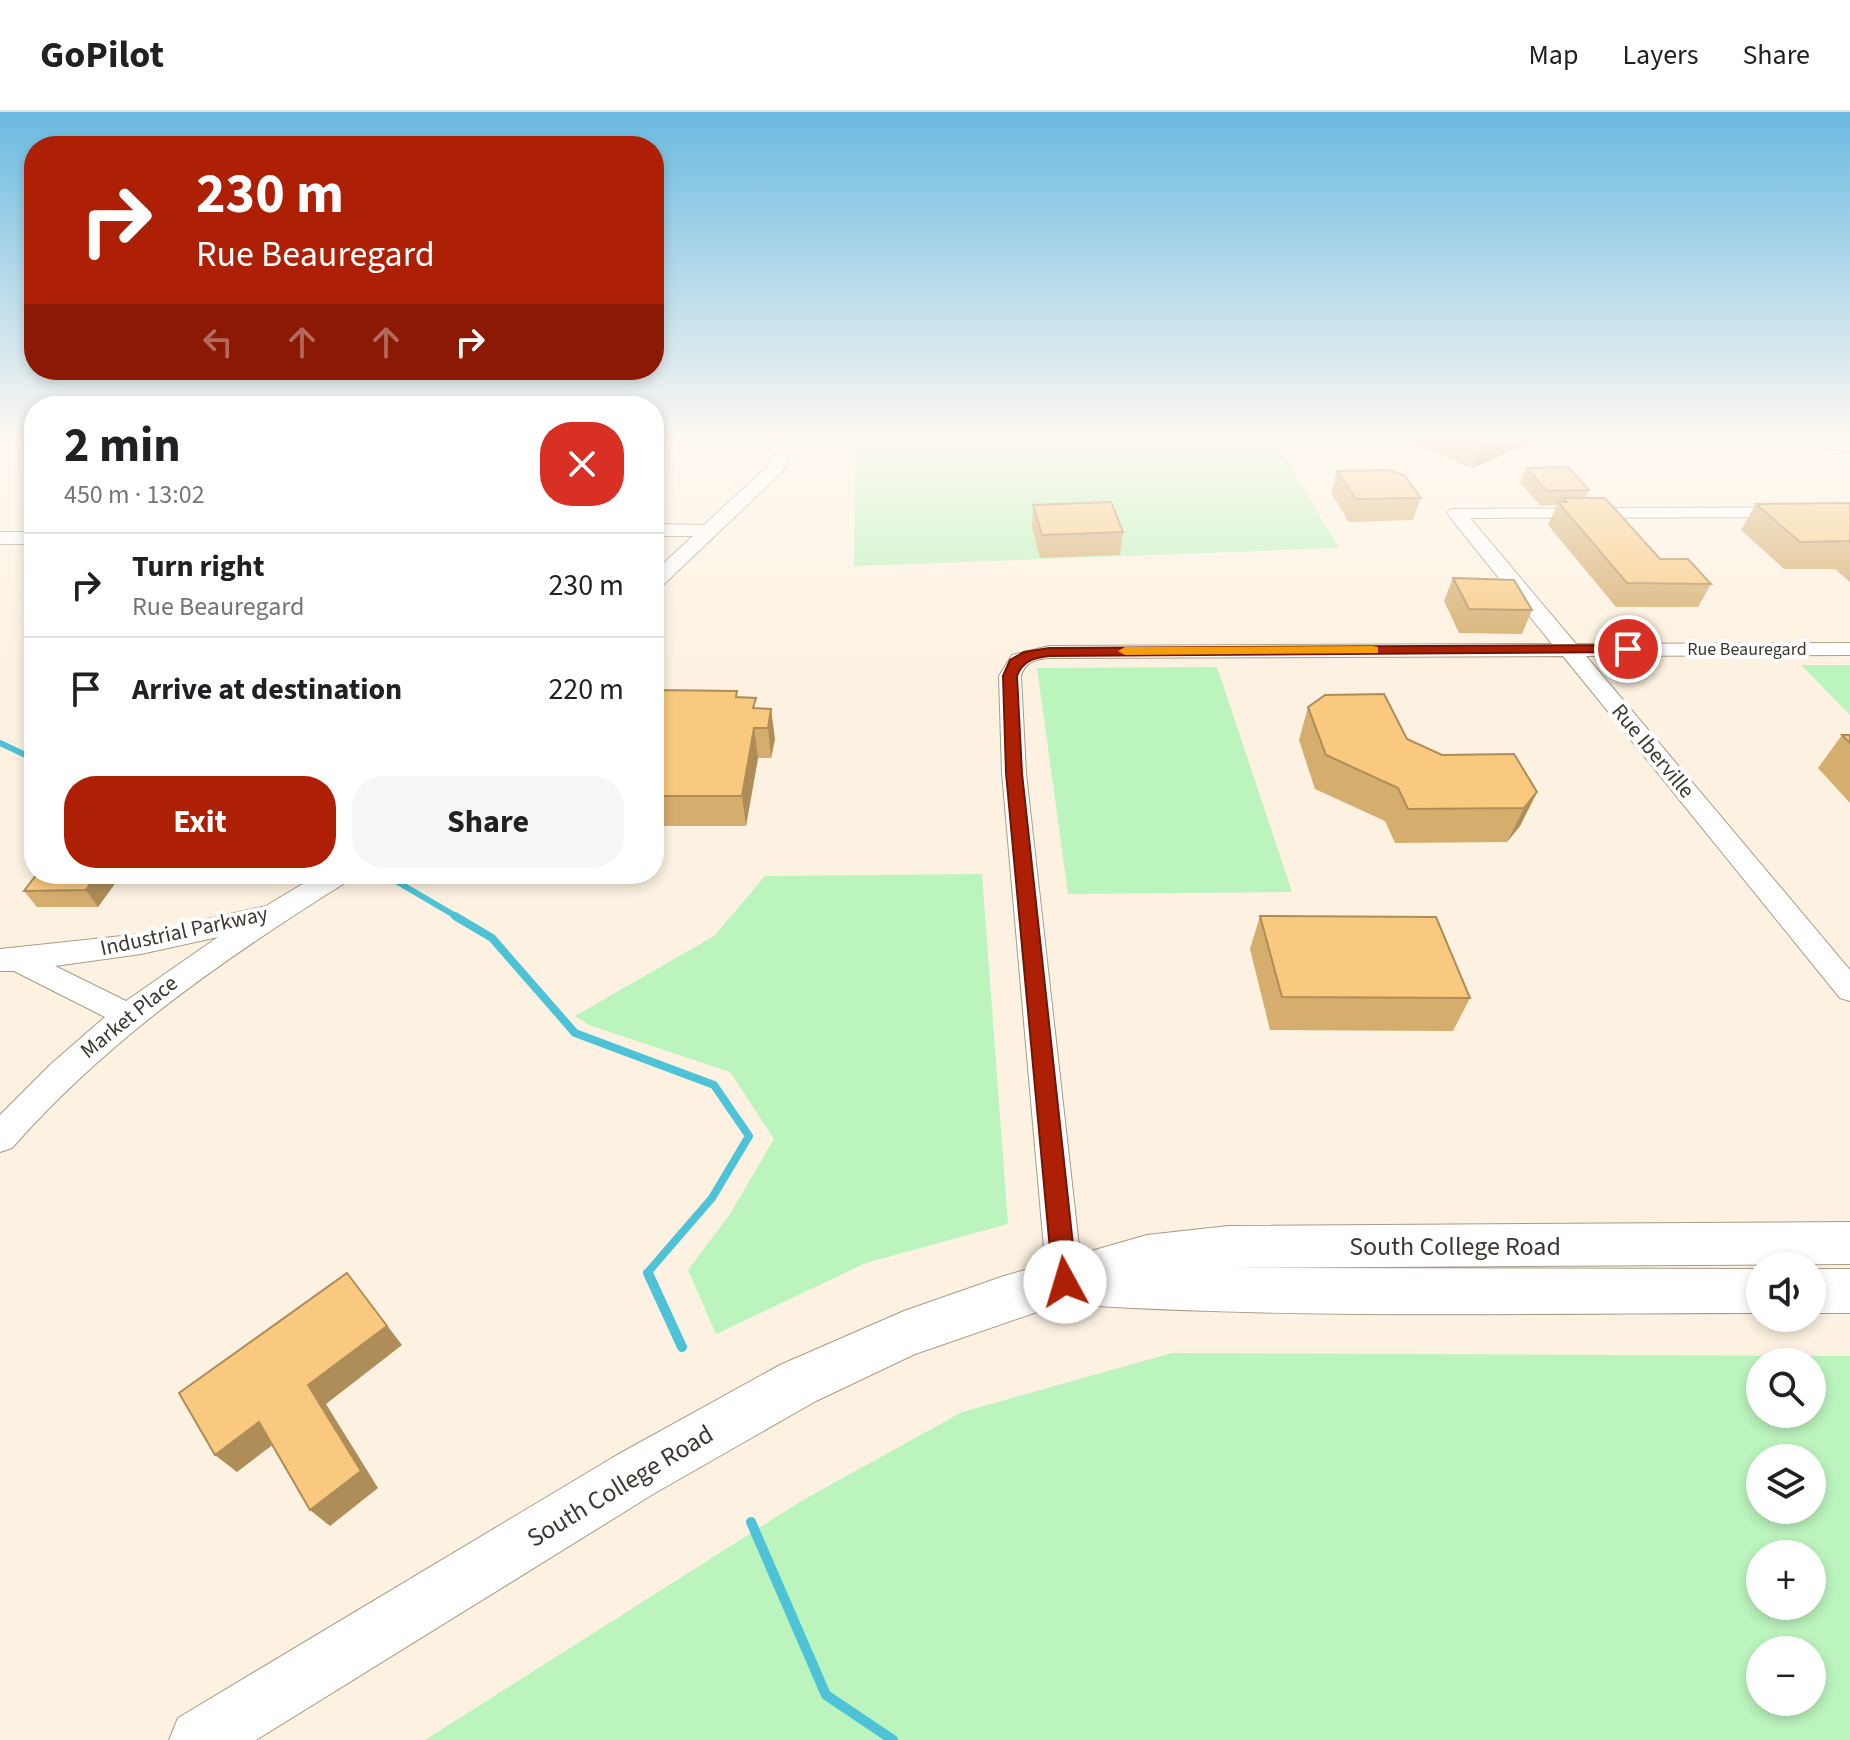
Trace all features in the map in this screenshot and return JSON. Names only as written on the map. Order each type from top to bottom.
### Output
[{"type":"street","points":[[664,573],[728,512]]},
{"type":"street","name":"Rue Iberville","points":[[1850,512],[1456,513],[1850,990]]},
{"type":"street","points":[[664,530],[707,531]]},
{"type":"street","points":[[0,538],[24,538]]},
{"type":"street","name":"Rue Beauregard","points":[[1065,1282],[1014,773],[1010,676],[1015,663],[1022,658],[1049,652],[1850,649]]},
{"type":"street","name":"Industrial Parkway","points":[[9,960],[141,944],[282,909],[323,884]]},
{"type":"street","name":"Market Place","points":[[0,1138],[70,1065],[126,1014],[282,909]]},
{"type":"street","name":"Industrial Parkway","points":[[9,960],[126,1014]]},
{"type":"street","name":"South College Road","points":[[200,1740],[636,1474],[798,1383],[904,1335],[1110,1265],[1147,1256],[1228,1247],[1850,1243]]},
{"type":"street","name":"South College Road","points":[[1065,1282],[1138,1288],[1343,1291],[1746,1291]]},
{"type":"street","points":[[1826,1291],[1850,1291]]},
{"type":"green space","points":[[855,512],[1317,512],[1339,548],[854,566]]},
{"type":"green space","points":[[1801,665],[1850,665],[1850,715]]},
{"type":"green space","points":[[1217,667],[1292,892],[1068,894],[1037,668]]},
{"type":"green space","points":[[982,874],[1008,1224],[866,1263],[716,1334],[688,1270],[730,1214],[774,1139],[730,1072],[589,1025],[575,1016],[714,936],[765,876]]},
{"type":"green space","points":[[1172,1353],[1746,1356],[1746,1428],[1826,1428],[1826,1356],[1850,1356],[1850,1740],[425,1740],[803,1500],[962,1412]]},
{"type":"building","points":[[1035,512],[1115,512],[1123,532],[1042,535]]},
{"type":"building","points":[[1566,512],[1618,512],[1660,559],[1688,559],[1711,584],[1627,583]]},
{"type":"building","points":[[1765,512],[1850,512],[1850,541],[1800,542]]},
{"type":"building","points":[[1453,578],[1514,580],[1532,610],[1469,609]]},
{"type":"building","points":[[664,690],[737,691],[736,697],[756,698],[753,708],[771,709],[768,728],[754,728],[742,796],[664,796]]},
{"type":"building","points":[[1384,694],[1407,739],[1442,755],[1514,754],[1537,792],[1524,808],[1408,809],[1398,788],[1326,755],[1308,707],[1325,695]]},
{"type":"building","points":[[29,884],[90,884],[86,890],[24,891]]},
{"type":"building","points":[[1260,916],[1436,917],[1470,998],[1282,997]]},
{"type":"building","points":[[347,1273],[387,1326],[308,1385],[361,1471],[310,1510],[259,1422],[215,1455],[179,1393]]},
{"type":"waterway","points":[[0,743],[24,754]]},
{"type":"waterway","points":[[401,884],[459,918]]},
{"type":"waterway","points":[[455,916],[492,938],[575,1033],[714,1085],[749,1136],[712,1198],[648,1272],[649,1275]]},
{"type":"waterway","points":[[648,1273],[682,1347]]},
{"type":"waterway","points":[[751,1522],[826,1695],[893,1740]]},
{"type":"slow traffic","points":[[1125,651],[1373,650]]},
{"type":"route","points":[[1065,1282],[1014,773],[1010,676],[1015,663],[1029,655],[1049,652],[1628,649]]}]
